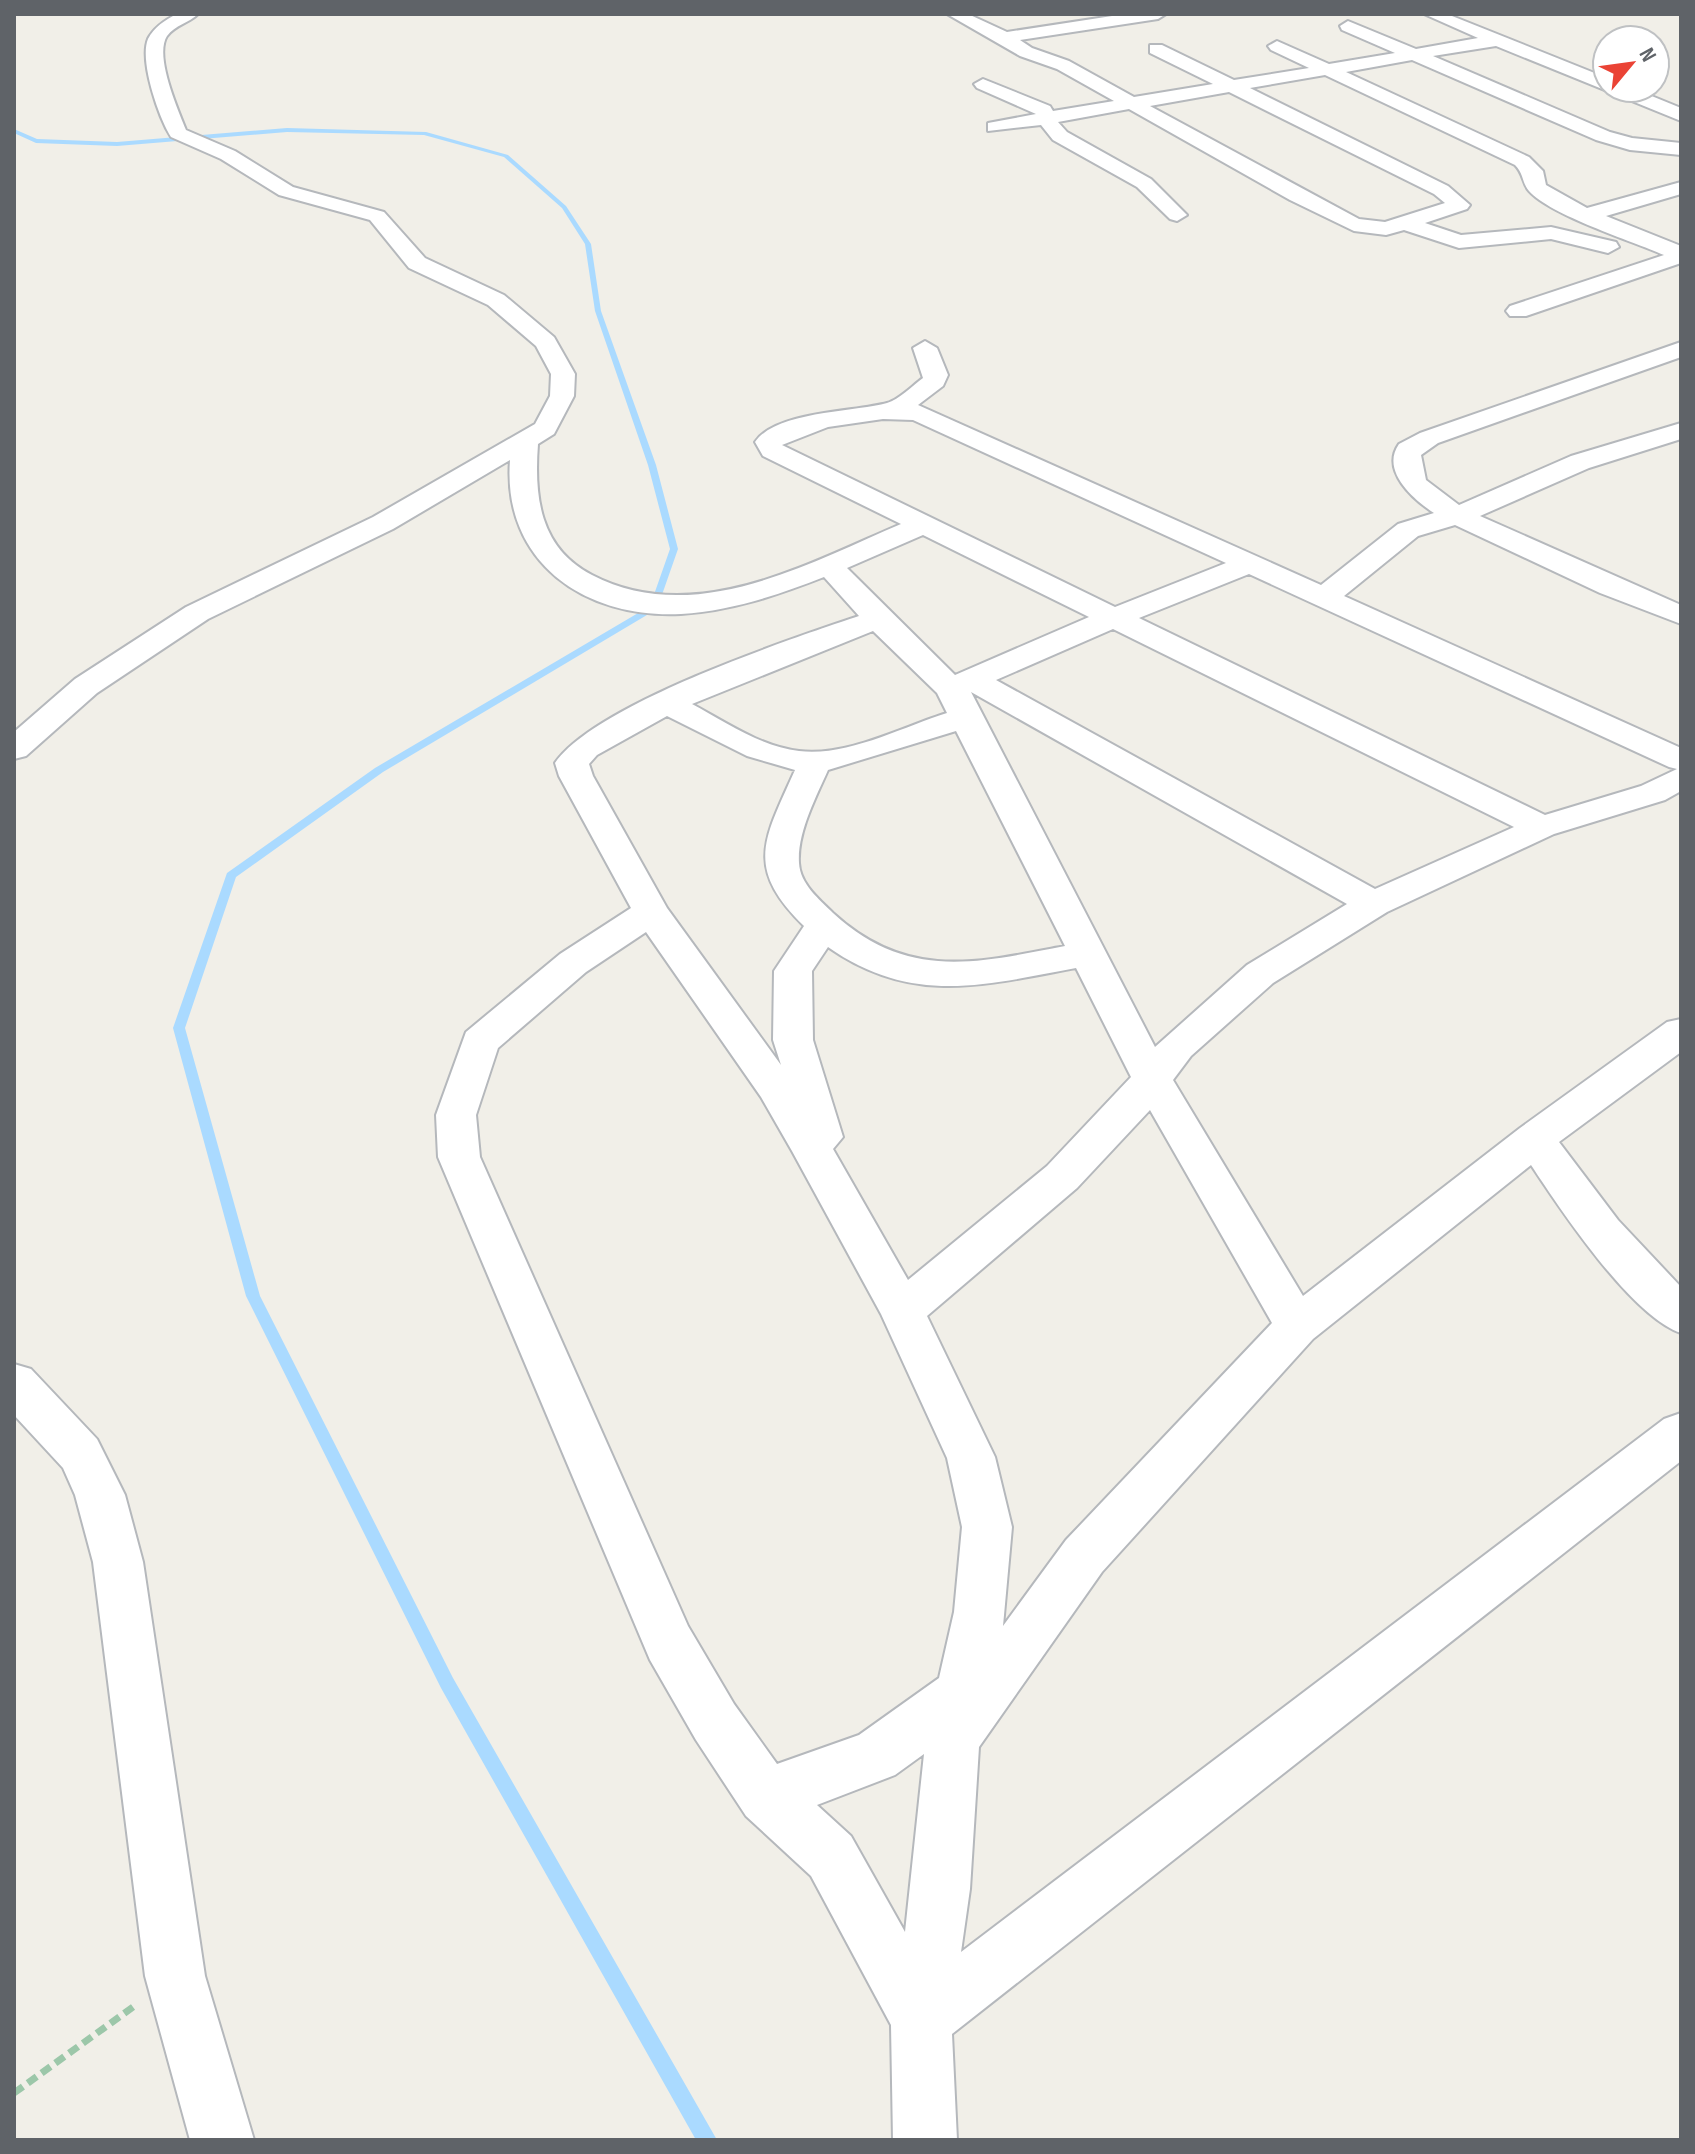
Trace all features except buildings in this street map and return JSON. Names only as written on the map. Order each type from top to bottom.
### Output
[{"type":"street","points":[[14,749],[86,686],[197,613],[383,523],[474,468],[525,443],[545,429],[562,396],[563,374],[546,342],[523,321],[472,287],[417,263],[408,256],[389,222],[286,191],[228,155],[178,133],[160,82],[155,43],[162,32],[190,14]]},
{"type":"street","points":[[955,14],[1005,37],[1026,52],[1063,65],[1354,225],[1370,229],[1407,224],[1460,205],[1441,190],[1156,49]]},
{"type":"street","points":[[1005,37],[1158,14]]},
{"type":"street","points":[[1432,14],[1591,77]]},
{"type":"street","points":[[1348,26],[1603,136],[1630,144],[1681,149]]},
{"type":"street","points":[[995,127],[1499,40]]},
{"type":"street","points":[[1277,46],[1529,165],[1537,188],[1585,215],[1681,255]]},
{"type":"street","points":[[983,84],[1043,110],[1051,127],[1060,136],[1144,183],[1177,215]]},
{"type":"street","points":[[1492,107],[1520,101]]},
{"type":"street","points":[[1654,104],[1681,115]]},
{"type":"street","points":[[1437,121],[1465,112]]},
{"type":"street","points":[[1649,173],[1681,186]]},
{"type":"street","points":[[1585,215],[1681,186]]},
{"type":"street","points":[[1407,224],[1459,242],[1496,240],[1524,234],[1577,237],[1681,273]]},
{"type":"street","points":[[1518,311],[1681,255]]},
{"type":"street","points":[[897,409],[934,381],[936,375],[925,348]]},
{"type":"street","points":[[1681,349],[1429,438],[1408,450],[1407,465],[1414,483],[1459,515],[1579,575],[1681,615]]},
{"type":"street","points":[[1542,827],[922,525],[767,446],[775,438],[841,417],[897,409],[947,425],[1247,565],[1681,760]]},
{"type":"street","points":[[1323,598],[1408,530],[1459,515],[1580,462],[1681,431]]},
{"type":"street","points":[[525,443],[522,493],[528,520],[549,553],[570,575],[593,588],[626,600],[668,606],[704,603],[829,565],[922,525]]},
{"type":"street","points":[[829,565],[878,619],[963,695],[1374,904]]},
{"type":"street","points":[[667,703],[719,730],[780,755],[815,762],[963,695],[1116,618],[1247,565]]},
{"type":"street","points":[[878,619],[778,654],[667,703],[600,738],[581,751],[572,763],[576,776],[651,912],[775,1087],[902,1311],[942,1402],[971,1457],[987,1527],[980,1612],[957,1717],[941,1889],[921,2020],[925,2140]]},
{"type":"street","points":[[963,695],[1152,1079],[1297,1326]]},
{"type":"street","points":[[815,762],[798,801],[781,864],[789,888],[824,925],[864,953],[904,970],[954,976],[1088,954]]},
{"type":"street","points":[[902,1311],[1062,1177],[1152,1079],[1177,1046],[1260,974],[1374,904],[1542,827],[1653,793],[1681,778]]},
{"type":"street","points":[[651,912],[573,963],[480,1042],[456,1115],[459,1157],[669,1643],[715,1722],[766,1796],[831,1856],[921,2020]]},
{"type":"street","points":[[824,925],[793,971],[793,1040],[842,1206]]},
{"type":"street","points":[[766,1796],[876,1756],[957,1717],[1084,1556],[1297,1326],[1535,1139],[1681,1032]]},
{"type":"street","points":[[1535,1139],[1578,1203],[1616,1249],[1681,1315]]},
{"type":"street","points":[[14,1383],[80,1454],[100,1495],[118,1562],[175,1976],[222,2140]]},
{"type":"street","points":[[921,2020],[1681,1433]]},
{"type":"path","points":[[14,2093],[175,1976]]},
{"type":"waterway","points":[[14,131],[36,141],[117,144],[287,130],[424,133],[506,156],[564,207],[588,244],[598,311],[652,465],[674,549],[654,607],[379,770],[231,875],[179,1028],[253,1296],[447,1683],[707,2140]]}]
